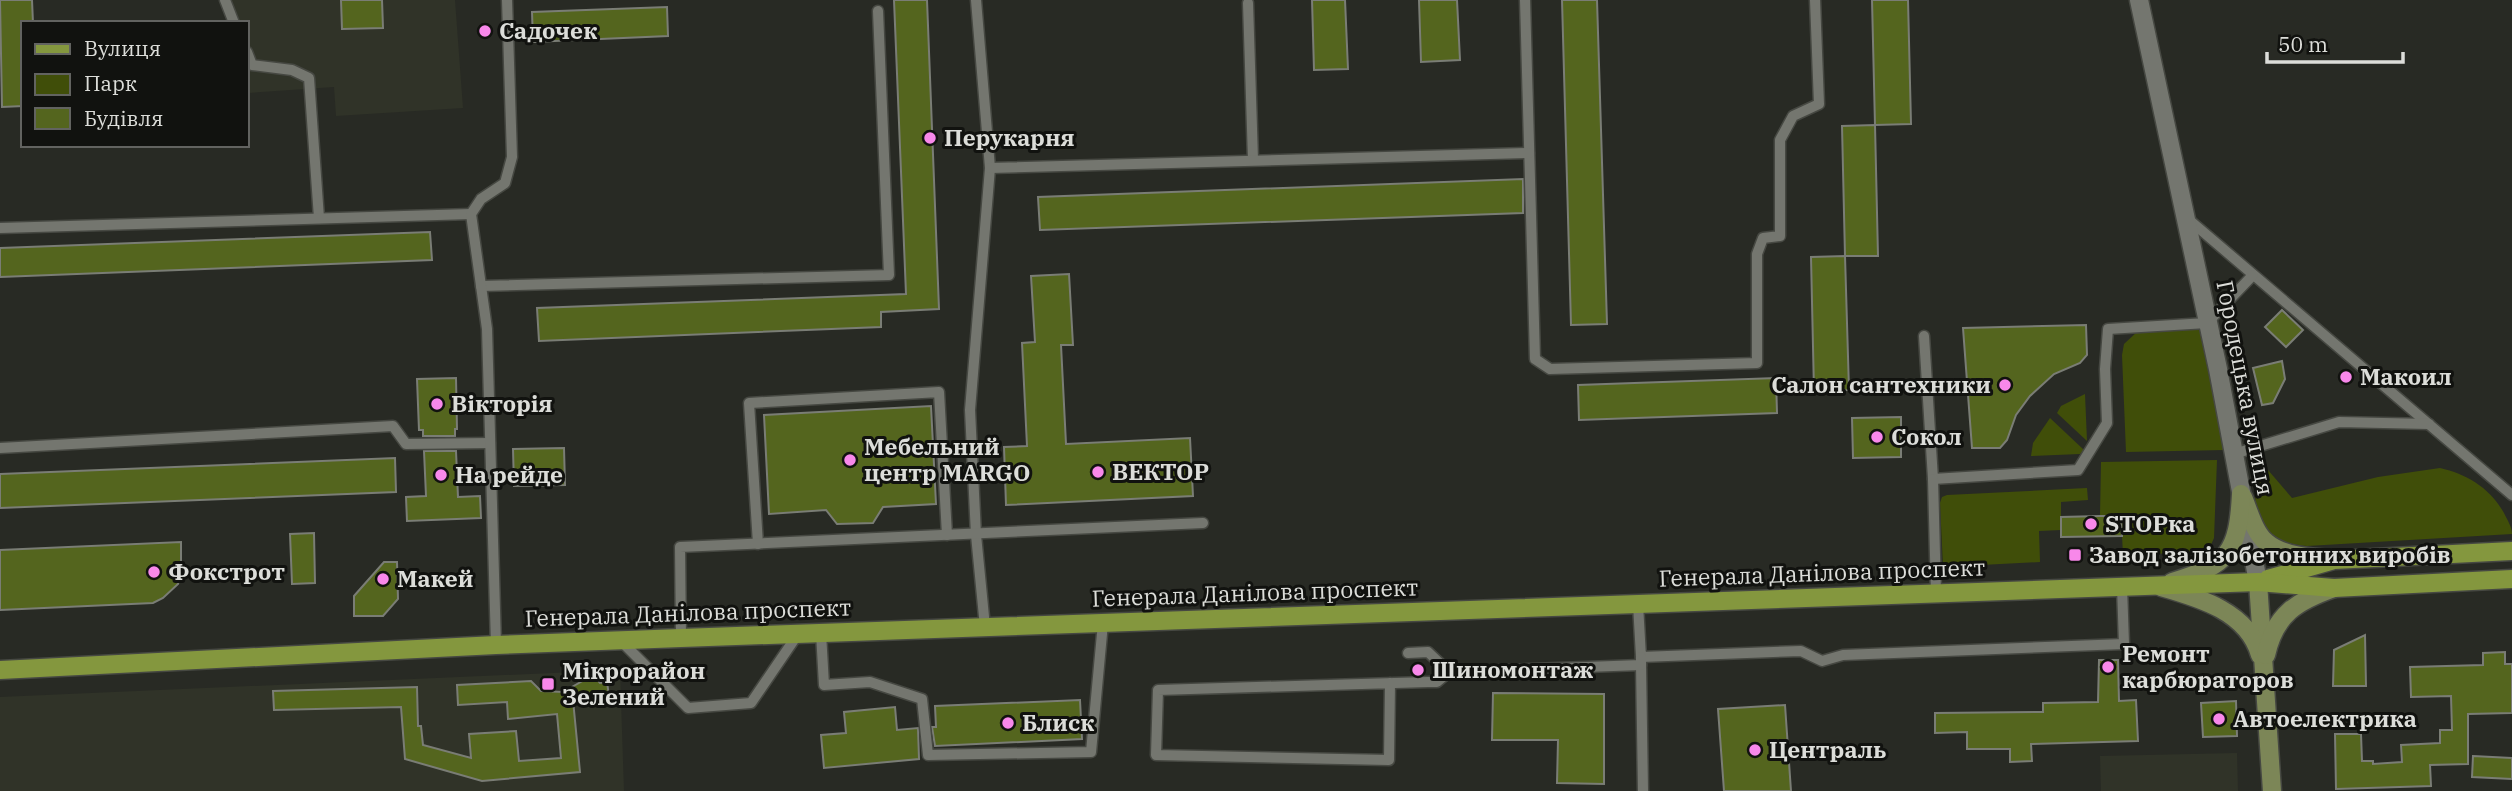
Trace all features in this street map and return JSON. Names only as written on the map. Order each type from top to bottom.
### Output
[{"type":"main road","points":[[2241,494],[2266,542],[2307,558],[2334,560],[2512,551]]},
{"type":"main road","points":[[2158,586],[2192,576],[2221,561],[2235,544],[2240,521],[2241,494]]},
{"type":"main road","points":[[2258,582],[2334,560]]},
{"type":"main road","name":"Генерала Данілова проспект","points":[[0,670],[620,640],[2258,582],[2334,588],[2512,579]]},
{"type":"main road","name":"Городецька вулиця","points":[[2258,582],[2272,791]]},
{"type":"main road","points":[[2158,586],[2195,596],[2222,609],[2241,625],[2257,644],[2264,668]]},
{"type":"main road","points":[[2264,668],[2278,622],[2293,606],[2334,588]]},
{"type":"street","name":"Городецька вулиця","points":[[2139,0],[2218,369],[2258,582]]},
{"type":"lane","points":[[225,0],[233,21]]},
{"type":"lane","points":[[496,645],[487,329],[471,214],[481,199],[505,183],[512,157],[507,0]]},
{"type":"lane","points":[[976,0],[990,168],[970,410],[976,535],[985,627]]},
{"type":"lane","points":[[1525,0],[1535,359],[1550,369],[1757,363],[1757,254],[1763,238],[1780,236],[1780,140],[1793,116],[1819,104],[1815,0]]},
{"type":"lane","points":[[1248,3],[1253,160]]},
{"type":"lane","points":[[481,286],[889,275],[878,12]]},
{"type":"lane","points":[[248,55],[252,65],[292,70],[309,78],[319,218]]},
{"type":"lane","points":[[990,168],[1529,153]]},
{"type":"lane","points":[[0,228],[471,214]]},
{"type":"lane","points":[[2185,216],[2512,495]]},
{"type":"lane","points":[[1933,479],[2078,470],[2107,423],[2105,369],[2108,329],[2207,323],[2253,275]]},
{"type":"lane","points":[[1924,336],[1933,479],[1936,593]]},
{"type":"lane","points":[[758,544],[749,402],[939,392],[947,536]]},
{"type":"lane","points":[[2234,454],[2339,422],[2429,424]]},
{"type":"lane","points":[[0,448],[393,426],[406,444],[490,443]]},
{"type":"lane","points":[[681,638],[680,547],[1203,523]]},
{"type":"lane","points":[[1390,684],[1389,760],[1156,755],[1157,690],[1437,682],[1449,672],[1801,651],[1822,661],[1843,655],[2124,644],[2122,587]]},
{"type":"lane","points":[[1638,604],[1643,791]]},
{"type":"lane","points":[[821,633],[824,685],[870,682],[922,699],[928,755],[1091,752],[1103,623]]},
{"type":"lane","points":[[620,640],[688,708],[751,703],[798,634]]},
{"type":"lane","points":[[1408,653],[1428,652],[1449,672]]},
{"type":"shaded area","points":[[226,0],[455,0],[463,108],[336,116],[334,87],[248,93],[248,21],[228,21]]},
{"type":"shaded area","points":[[620,670],[624,791],[0,791],[0,697]]},
{"type":"shaded area","points":[[2237,753],[2238,791],[2101,791],[2100,756]]},
{"type":"green space","points":[[2199,328],[2225,450],[2126,452],[2122,355],[2124,344],[2138,331]]},
{"type":"green space","points":[[2085,394],[2087,441],[2057,413],[2061,406]]},
{"type":"green space","points":[[2050,418],[2084,450],[2080,454],[2031,456],[2033,443]]},
{"type":"green space","points":[[2217,460],[2214,538],[2210,547],[2204,552],[2123,555],[2121,516],[2100,516],[2101,462]]},
{"type":"green space","points":[[2440,468],[2468,478],[2485,489],[2504,513],[2512,534],[2307,546],[2275,538],[2264,527],[2257,511],[2256,489],[2268,470],[2292,498],[2378,477]]},
{"type":"green space","points":[[2087,488],[2088,500],[2061,502],[2061,530],[2039,531],[2040,562],[1943,567],[1942,497]]},
{"type":"building","points":[[0,0],[32,0],[33,21],[21,21],[21,106],[2,107]]},
{"type":"building","points":[[341,0],[382,0],[383,28],[342,29]]},
{"type":"building","points":[[894,0],[927,0],[939,309],[881,312],[881,327],[539,341],[537,308],[906,294]]},
{"type":"building","points":[[1312,0],[1345,0],[1348,69],[1314,70]]},
{"type":"building","points":[[1419,0],[1457,0],[1460,60],[1421,62]]},
{"type":"building","points":[[1562,0],[1597,0],[1607,324],[1571,325]]},
{"type":"building","points":[[1872,0],[1908,0],[1911,124],[1875,125]]},
{"type":"building","points":[[667,7],[668,36],[533,42],[532,12]]},
{"type":"building","points":[[1875,125],[1878,256],[1845,256],[1842,126]]},
{"type":"building","points":[[1523,179],[1523,213],[1040,230],[1038,197]]},
{"type":"building","points":[[430,232],[432,260],[0,277],[0,248]]},
{"type":"building","points":[[1845,256],[1849,390],[1814,391],[1811,257]]},
{"type":"building","name":"ВЕКТОР","points":[[1069,274],[1073,345],[1061,345],[1066,444],[1190,438],[1193,496],[1006,505],[1004,447],[1027,446],[1022,343],[1035,342],[1031,276]]},
{"type":"building","points":[[2282,310],[2303,330],[2286,347],[2265,327]]},
{"type":"building","name":"Салон сантехники","points":[[2086,325],[2087,355],[2080,363],[2054,374],[2030,396],[2016,415],[2007,440],[2000,448],[1972,448],[1963,328]]},
{"type":"building","points":[[2282,361],[2285,379],[2273,403],[2262,405],[2253,368]]},
{"type":"building","name":"Вікторія","points":[[456,378],[455,436],[423,436],[423,430],[419,430],[417,379]]},
{"type":"building","points":[[1776,378],[1777,413],[1579,420],[1578,385]]},
{"type":"building","name":"Мебельний центр MARGO","points":[[931,406],[936,504],[883,507],[873,523],[837,524],[826,510],[769,514],[764,415]]},
{"type":"building","name":"Сокол","points":[[1901,417],[1901,457],[1853,458],[1852,418]]},
{"type":"building","points":[[564,448],[565,485],[514,486],[513,449]]},
{"type":"building","name":"На рейде","points":[[424,451],[456,451],[458,497],[480,496],[481,518],[407,521],[406,497],[426,496]]},
{"type":"building","points":[[395,458],[396,492],[0,508],[0,474]]},
{"type":"building","name":"STOPка","points":[[2121,516],[2122,536],[2061,537],[2061,517]]},
{"type":"building","points":[[314,533],[315,583],[292,584],[290,534]]},
{"type":"building","points":[[181,542],[181,574],[178,584],[153,603],[0,610],[0,550]]},
{"type":"building","name":"Макей","points":[[384,562],[397,562],[398,599],[383,616],[354,616],[354,596]]},
{"type":"building","points":[[2365,635],[2366,686],[2333,686],[2334,650]]},
{"type":"building","points":[[2505,652],[2505,664],[2512,664],[2512,713],[2468,714],[2468,764],[2430,765],[2431,786],[2336,789],[2335,734],[2361,734],[2362,761],[2373,761],[2373,764],[2402,762],[2401,745],[2440,743],[2440,730],[2452,730],[2451,696],[2411,697],[2410,667],[2483,665],[2483,653]]},
{"type":"building","points":[[2099,660],[2118,660],[2119,701],[2136,700],[2138,741],[2031,744],[2032,761],[2010,762],[2010,749],[1967,749],[1967,732],[1935,733],[1935,713],[2043,712],[2043,703],[2098,702]]},
{"type":"building","points":[[593,675],[600,683],[607,682],[609,696],[573,700],[580,772],[482,781],[405,759],[401,707],[274,710],[273,691],[417,687],[418,726],[421,726],[423,745],[471,758],[469,734],[516,731],[519,761],[561,758],[557,714],[508,719],[507,702],[458,705],[457,685],[531,681],[541,691],[563,692]]},
{"type":"building","points":[[1493,693],[1604,694],[1604,784],[1557,783],[1558,740],[1492,740]]},
{"type":"building","name":"Блиск","points":[[1080,700],[1082,739],[935,746],[932,727],[936,727],[935,706]]},
{"type":"building","name":"Автоелектрика","points":[[2236,701],[2237,736],[2203,737],[2201,703]]},
{"type":"building","name":"Централь","points":[[1785,705],[1791,791],[1724,791],[1718,709]]},
{"type":"building","points":[[895,707],[897,730],[918,728],[919,759],[824,768],[821,735],[846,733],[844,712]]},
{"type":"building","points":[[2473,756],[2512,758],[2512,779],[2472,777]]},
{"type":"place","name":"Садочек","points":[[485,31]]},
{"type":"place","name":"Перукарня","points":[[930,138]]},
{"type":"place","name":"Макоил","points":[[2346,377]]},
{"type":"place","name":"Салон сантехники","points":[[2005,385]]},
{"type":"place","name":"Вікторія","points":[[437,404]]},
{"type":"place","name":"Сокол","points":[[1877,437]]},
{"type":"place","name":"Мебельний центр MARGO","points":[[850,460]]},
{"type":"place","name":"ВЕКТОР","points":[[1098,472]]},
{"type":"place","name":"На рейде","points":[[441,475]]},
{"type":"place","name":"STOPка","points":[[2091,524]]},
{"type":"place","name":"Завод залізобетонних виробів","points":[[2075,555]]},
{"type":"place","name":"Фокстрот","points":[[154,572]]},
{"type":"place","name":"Макей","points":[[383,579]]},
{"type":"place","name":"Ремонт карбюраторов","points":[[2108,667]]},
{"type":"place","name":"Шиномонтаж","points":[[1418,670]]},
{"type":"place","name":"Мікрорайон Зелений","points":[[548,684]]},
{"type":"place","name":"Автоелектрика","points":[[2219,719]]},
{"type":"place","name":"Блиск","points":[[1008,723]]},
{"type":"place","name":"Централь","points":[[1755,750]]}]
